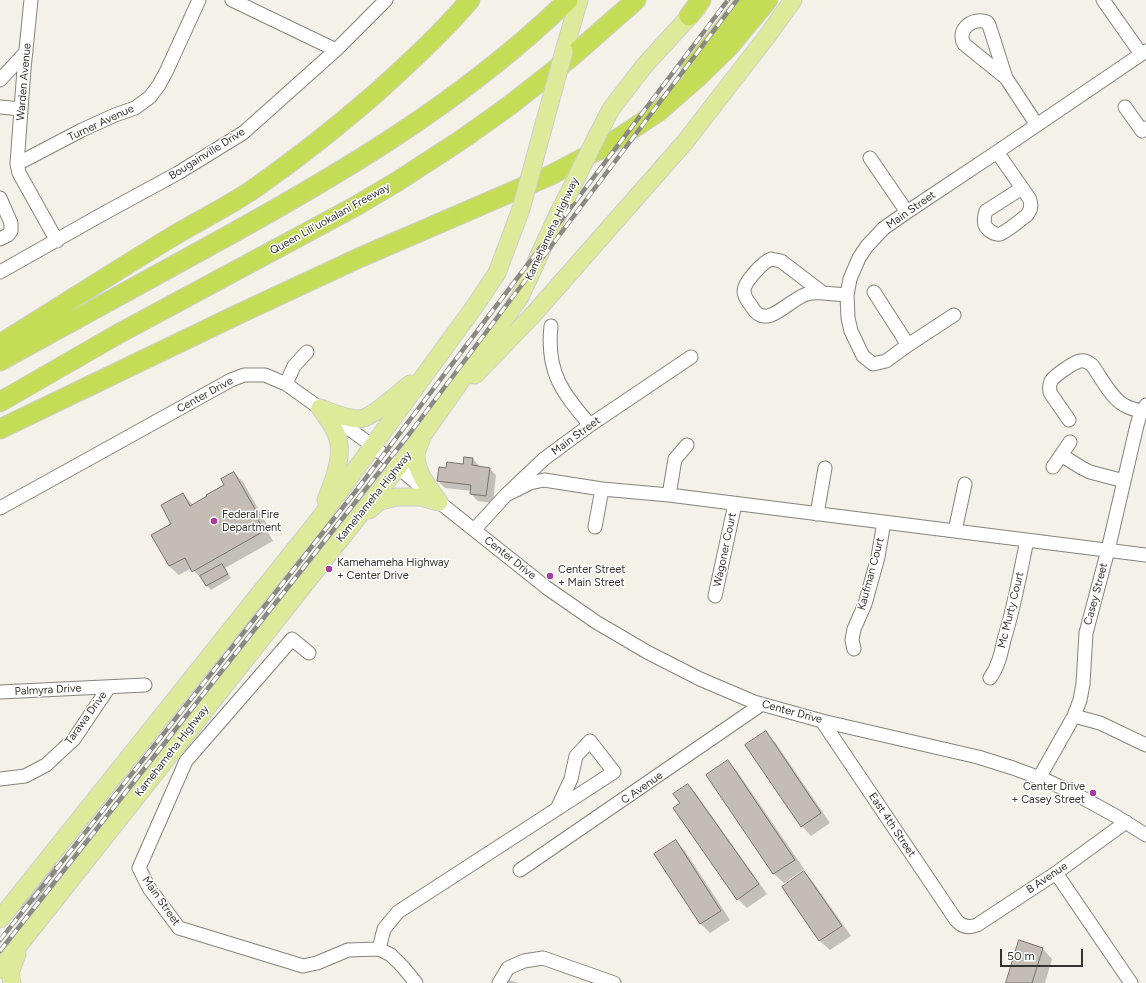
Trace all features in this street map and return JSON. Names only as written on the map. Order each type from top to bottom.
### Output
[{"type":"highway","points":[[387,83],[463,0]]},
{"type":"highway","points":[[0,344],[180,232],[257,187],[324,137],[387,83],[441,32],[470,0]]},
{"type":"highway","points":[[0,361],[267,214],[338,173],[397,136],[449,100],[499,61],[569,0]]},
{"type":"highway","name":"Queen Liliʻuokalani Freeway","points":[[0,402],[118,334],[356,206],[398,181],[461,140],[509,106],[570,58],[636,0]]},
{"type":"highway","points":[[689,16],[701,0]]},
{"type":"highway","points":[[608,145],[641,113],[680,82],[747,0]]},
{"type":"highway","points":[[0,429],[243,312],[362,257],[551,175],[608,145],[658,112],[699,76],[728,48],[768,0]]},
{"type":"main road","points":[[564,51],[569,0]]},
{"type":"main road","points":[[1,917],[320,518],[475,306],[497,273],[521,209],[579,0]]},
{"type":"main road","name":"Kamehameha Highway","points":[[0,969],[438,415],[520,297],[559,212],[611,109],[644,66],[689,16],[706,0]]},
{"type":"main road","points":[[438,415],[531,317],[685,142],[768,35],[793,0]]},
{"type":"main road","points":[[320,408],[346,417],[360,419],[377,412],[428,369]]},
{"type":"main road","points":[[320,408],[336,432],[340,448],[338,468],[320,518]]},
{"type":"main road","points":[[422,436],[416,454],[418,467],[424,480],[439,502]]},
{"type":"main road","points":[[346,532],[380,501],[397,497],[421,497],[439,502]]},
{"type":"main road","points":[[12,983],[10,973],[21,942]]},
{"type":"street","name":"Warden Avenue","points":[[17,164],[31,0]]},
{"type":"street","name":"Turner Avenue","points":[[17,164],[82,130],[135,108],[150,97],[159,85],[167,70],[199,0]]},
{"type":"street","points":[[232,0],[336,50]]},
{"type":"street","name":"Bougainville Drive","points":[[0,272],[178,173],[243,133],[336,50],[386,0]]},
{"type":"street","points":[[1103,0],[1143,53]]},
{"type":"street","points":[[0,80],[26,52]]},
{"type":"street","name":"Main Street","points":[[954,315],[886,361],[873,364],[864,356],[851,331],[848,318],[847,295],[850,279],[859,258],[867,246],[884,228],[1143,53]]},
{"type":"street","points":[[1006,78],[1037,125]]},
{"type":"street","points":[[0,107],[21,109]]},
{"type":"street","points":[[1125,107],[1142,131],[1146,128]]},
{"type":"street","points":[[997,152],[1022,188]]},
{"type":"street","points":[[870,158],[907,212]]},
{"type":"street","points":[[17,164],[19,173],[56,241]]},
{"type":"street","points":[[0,198],[11,223],[12,231],[0,239]]},
{"type":"street","points":[[823,293],[781,261],[774,259],[767,261],[761,266],[747,284],[744,292],[746,298],[755,311],[760,315],[767,317],[773,315],[797,298],[808,293],[847,295]]},
{"type":"street","points":[[874,292],[908,345]]},
{"type":"street","points":[[551,326],[550,352],[556,377],[569,400],[590,424]]},
{"type":"street","points":[[286,384],[294,366],[307,352]]},
{"type":"street","name":"Main Street","points":[[474,530],[506,494],[544,459],[590,424],[691,357]]},
{"type":"street","points":[[1069,420],[1051,394],[1050,384],[1054,377],[1075,362],[1081,361],[1092,365],[1114,397],[1120,402],[1126,406],[1144,408]]},
{"type":"street","name":"Center Drive","points":[[0,508],[231,380],[244,375],[265,375],[286,384],[373,446],[439,502],[548,588],[596,622],[647,652],[700,679],[754,702],[822,721],[978,757],[1013,768],[1081,797],[1146,835]]},
{"type":"street","name":"Casey Street","points":[[1039,778],[1074,716],[1080,700],[1086,633],[1108,550],[1137,424],[1144,408]]},
{"type":"street","points":[[1053,467],[1070,442]]},
{"type":"street","points":[[669,495],[675,459],[687,445]]},
{"type":"street","points":[[1061,455],[1090,472],[1124,481]]},
{"type":"street","points":[[817,514],[825,468]]},
{"type":"street","points":[[506,494],[530,483],[544,480],[602,489],[669,495],[1146,555]]},
{"type":"street","points":[[955,531],[965,484]]},
{"type":"street","points":[[595,527],[602,489]]},
{"type":"street","name":"Wagoner Court","points":[[715,596],[735,504]]},
{"type":"street","name":"Kaufman Court","points":[[854,649],[852,640],[854,629],[865,604],[878,557],[884,522]]},
{"type":"street","name":"Mc Murty Court","points":[[990,678],[997,666],[1010,620],[1028,540]]},
{"type":"street","name":"Main Street","points":[[309,653],[292,639],[186,760],[138,868],[149,888],[180,928],[303,966],[317,963],[348,950],[379,949]]},
{"type":"street","name":"Palmyra Drive","points":[[0,692],[145,685]]},
{"type":"street","name":"Tarawa Drive","points":[[0,779],[25,776],[46,765],[74,739],[109,687]]},
{"type":"street","name":"C Avenue","points":[[520,870],[762,704]]},
{"type":"street","points":[[1074,716],[1100,723],[1146,744]]},
{"type":"street","name":"East 4th Street","points":[[822,721],[956,920],[959,924],[966,927]]},
{"type":"street","points":[[416,983],[391,955],[379,949],[384,929],[398,912],[557,809],[614,772],[590,741],[576,756],[571,779],[557,809]]},
{"type":"street","name":"B Avenue","points":[[966,927],[973,927],[977,925],[1056,873],[1126,822]]},
{"type":"street","points":[[1056,873],[1131,983]]},
{"type":"street","points":[[499,983],[508,968],[524,961],[543,958],[614,983]]},
{"type":"building","points":[[464,457],[473,458],[472,465],[490,468],[486,496],[470,494],[471,485],[437,481],[439,467],[446,468],[447,462],[463,464]]},
{"type":"building","name":"Federal Fire Department","points":[[234,472],[259,516],[257,518],[264,531],[192,572],[185,558],[169,566],[151,535],[171,524],[161,505],[183,493],[190,506],[224,485],[221,479]]},
{"type":"building","points":[[222,564],[228,574],[206,586],[200,576]]},
{"type":"building","points":[[766,731],[821,813],[801,827],[745,745]]},
{"type":"building","points":[[728,760],[795,860],[773,874],[706,775]]},
{"type":"building","points":[[688,784],[759,884],[737,900],[673,808],[680,803],[673,794]]},
{"type":"building","points":[[676,840],[721,911],[700,924],[654,854]]},
{"type":"building","points":[[54,863],[56,872],[48,879],[38,896],[25,907],[20,907]]},
{"type":"building","points":[[804,871],[842,926],[819,941],[782,887]]},
{"type":"building","points":[[1019,940],[1043,948],[1032,983],[1006,983]]},
{"type":"railway","points":[[0,940],[359,487],[728,0]]},
{"type":"railway","points":[[0,951],[410,433],[737,0]]},
{"type":"place","name":"Federal Fire Department","points":[[214,521]]},
{"type":"place","name":"Kamehameha Highway + Center Drive","points":[[329,569]]},
{"type":"place","name":"Center Street + Main Street","points":[[550,576]]},
{"type":"place","name":"Center Drive + Casey Street","points":[[1093,793]]}]
